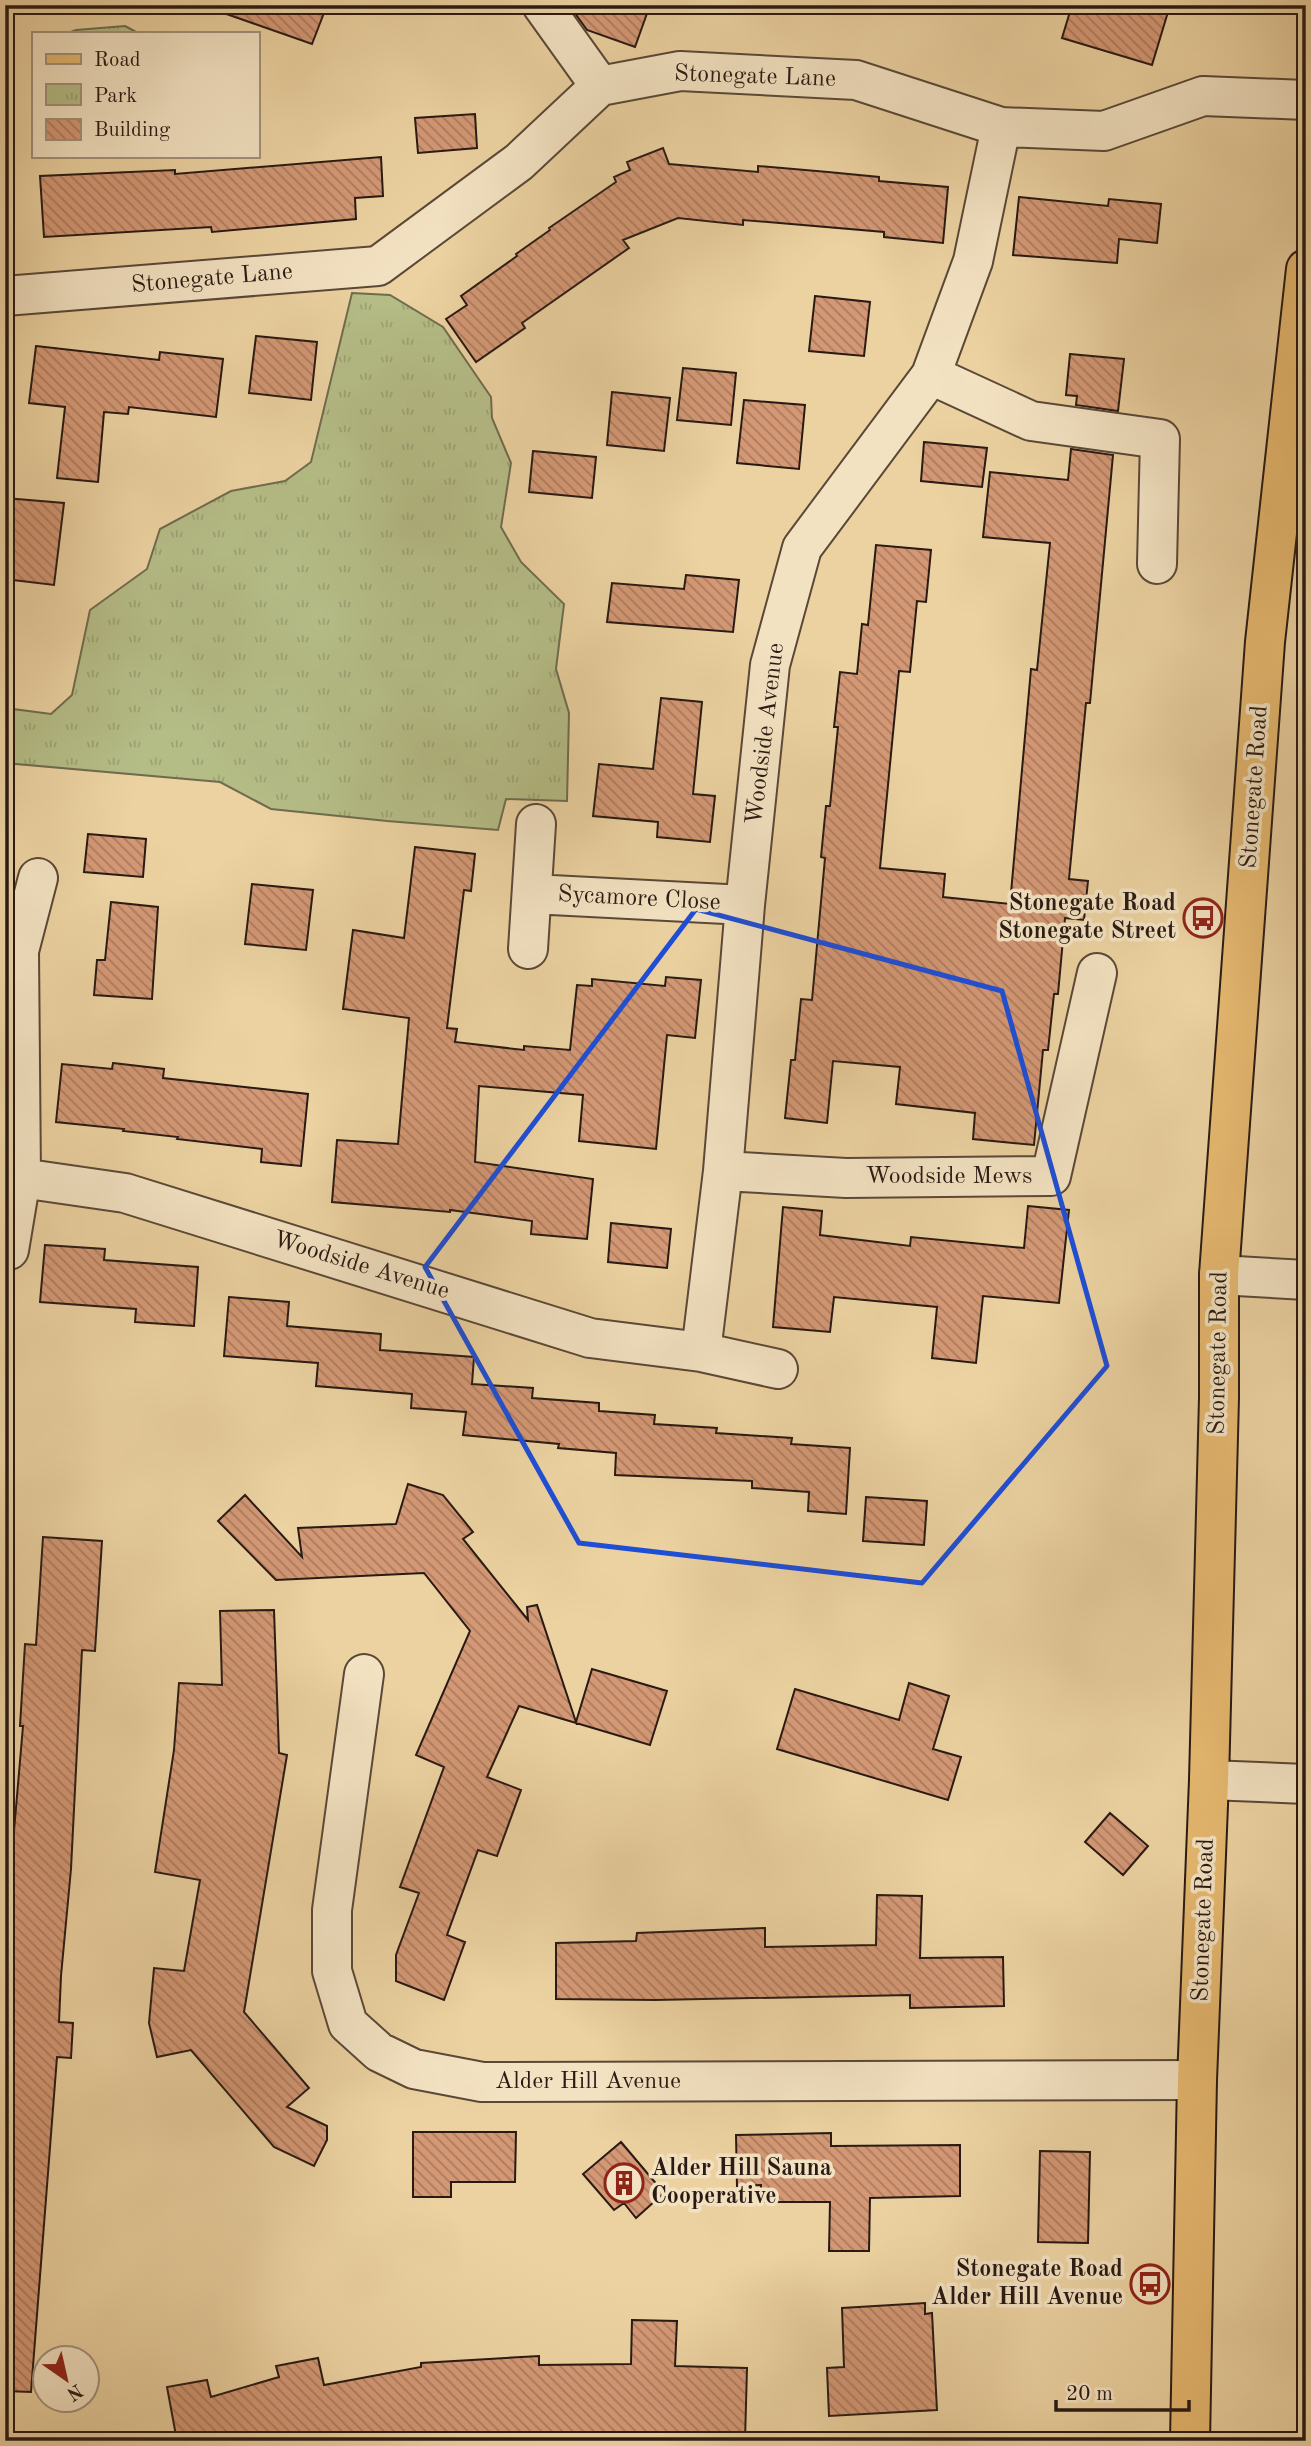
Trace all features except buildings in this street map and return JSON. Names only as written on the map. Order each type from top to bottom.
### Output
[{"type":"main road","name":"Stonegate Road","points":[[1190,2441],[1197,2080],[1209,1780],[1219,1398],[1219,1275],[1265,642],[1306,269]]},
{"type":"street","points":[[542,5],[600,86]]},
{"type":"street","name":"Stonegate Lane","points":[[5,296],[378,266],[519,162],[600,86],[680,71],[856,80],[1000,127],[1104,131],[1203,96],[1306,100]]},
{"type":"street","name":"Woodside Avenue","points":[[701,1352],[723,1171],[770,665],[802,548],[931,374],[972,261],[1000,127]]},
{"type":"street","points":[[931,374],[1031,421],[1160,439],[1157,564]]},
{"type":"street","name":"Sycamore Close","points":[[528,949],[536,824]]},
{"type":"street","points":[[9,1250],[21,1178],[19,951],[38,878]]},
{"type":"street","name":"Sycamore Close","points":[[532,894],[746,905]]},
{"type":"street","name":"Woodside Mews","points":[[723,1171],[846,1178],[1051,1176],[1097,973]]},
{"type":"street","name":"Woodside Avenue","points":[[21,1178],[125,1193],[590,1338],[701,1352],[778,1369]]},
{"type":"street","points":[[1219,1275],[1306,1280]]},
{"type":"street","name":"Alder Hill Avenue","points":[[364,1674],[332,1910],[332,1971],[348,2024],[379,2052],[414,2069],[482,2082],[1197,2080]]},
{"type":"street","points":[[1209,1780],[1306,1784]]},
{"type":"highlighted area","points":[[696,909],[1002,991],[1107,1366],[922,1583],[579,1543],[425,1267]]},
{"type":"green space","points":[[125,26],[136,32],[71,32]]},
{"type":"green space","points":[[352,293],[390,295],[443,327],[491,397],[492,418],[511,463],[501,527],[521,562],[564,604],[556,669],[569,713],[567,801],[506,799],[498,830],[271,809],[220,782],[5,763],[5,708],[51,714],[72,695],[90,610],[147,569],[160,529],[231,491],[285,481],[311,462]]},
{"type":"place","name":"Stonegate Road Stonegate Street","points":[[1203,918]]},
{"type":"place","name":"Alder Hill Sauna Cooperative","points":[[624,2183]]},
{"type":"place","name":"Stonegate Road Alder Hill Avenue","points":[[1150,2284]]}]
